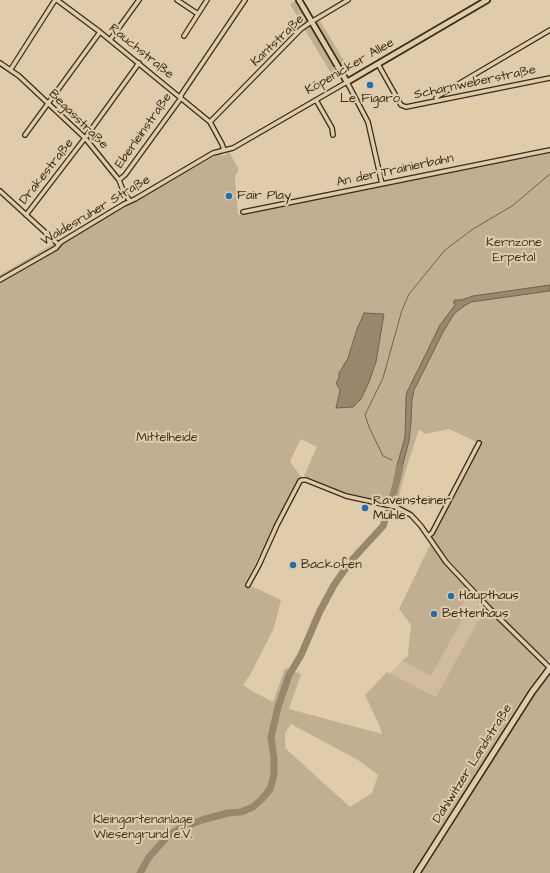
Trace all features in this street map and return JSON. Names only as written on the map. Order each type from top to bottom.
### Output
[{"type":"main road","name":"Dahlwitzer Landstraße","points":[[417,873],[532,692],[550,668]]},
{"type":"street","name":"Rauchstraße","points":[[56,0],[100,32],[210,122],[224,150]]},
{"type":"street","points":[[11,70],[56,0]]},
{"type":"street","points":[[110,40],[139,0]]},
{"type":"street","points":[[184,36],[207,0]]},
{"type":"street","name":"Eberleinstraße","points":[[119,180],[125,175],[181,98],[181,95],[245,0]]},
{"type":"street","points":[[299,0],[368,122],[382,184]]},
{"type":"street","name":"Kantstraße","points":[[210,122],[301,29],[348,0]]},
{"type":"street","name":"Köpenicker Allee","points":[[224,150],[233,148],[487,0]]},
{"type":"street","points":[[178,1],[198,14]]},
{"type":"street","points":[[437,101],[436,98],[438,96],[550,30]]},
{"type":"street","points":[[24,135],[100,32]]},
{"type":"street","name":"Begasstraße","points":[[0,62],[11,70],[85,138],[119,180],[124,193],[130,201]]},
{"type":"street","name":"Drakestraße","points":[[26,215],[139,64]]},
{"type":"street","name":"Scharnweberstraße","points":[[378,64],[404,106],[409,107],[550,78]]},
{"type":"street","points":[[316,100],[332,128],[333,135]]},
{"type":"street","name":"Waldesruher Straße","points":[[0,280],[56,248],[58,244],[124,204],[213,153],[224,150]]},
{"type":"street","name":"An der Trainierbahn","points":[[243,212],[550,150]]},
{"type":"street","points":[[0,191],[58,244]]},
{"type":"street","points":[[428,536],[432,533],[479,442]]},
{"type":"street","name":"Dahlwitzer Landstraße","points":[[248,585],[259,565],[277,525],[300,481],[302,480],[346,496],[394,507],[415,518],[446,562],[489,608],[550,668]]},
{"type":"shaded area","points":[[550,285],[550,291],[471,302],[454,314],[443,332],[414,390],[409,441],[400,475],[397,474],[396,469],[405,437],[407,392],[440,325],[455,305],[453,302],[455,302],[454,300]]},
{"type":"shaded area","points":[[364,313],[384,314],[376,362],[361,399],[353,407],[336,408],[340,390],[336,383],[339,378],[339,373],[348,358],[357,329]]},
{"type":"shaded area","points":[[470,591],[489,612],[476,625],[436,697],[389,674],[402,661],[431,676],[463,616],[458,613]]},
{"type":"green space","points":[[295,1],[298,2],[308,20],[302,25],[290,4]]},
{"type":"green space","points":[[319,19],[350,71],[345,75],[315,22]]},
{"type":"green space","points":[[310,25],[341,76],[335,80],[305,30]]},
{"type":"green space","points":[[229,152],[239,170],[235,176],[238,215],[490,163],[550,153],[550,659],[529,688],[412,873],[0,873],[0,275],[84,226],[86,229],[219,154],[224,156]],"holes":[[[364,313],[384,314],[376,362],[361,399],[336,408],[340,390],[339,373],[348,358],[357,329]],[[419,429],[425,434],[449,429],[479,443],[430,535],[447,558],[493,608],[476,624],[436,697],[387,672],[365,695],[382,734],[289,709],[301,674],[285,668],[273,702],[243,685],[250,675],[274,628],[281,600],[245,583],[301,477],[290,461],[301,439],[317,447],[304,476],[341,492],[397,504]],[[291,724],[358,760],[378,775],[372,793],[350,807],[285,748],[285,733]]]},
{"type":"green space","points":[[430,545],[470,591],[458,613],[464,616],[431,676],[402,661],[409,655],[411,625],[399,609]]},
{"type":"green space","points":[[550,671],[550,873],[419,873],[535,691]]},
{"type":"waterway","points":[[392,460],[383,456],[365,415],[383,378],[402,310],[409,294],[445,250],[473,229],[512,206],[550,174]]},
{"type":"waterway","points":[[140,873],[149,857],[168,836],[179,829],[202,820],[228,813],[241,812],[253,807],[270,789],[274,775],[274,759],[271,737],[278,707],[289,675],[301,655],[320,611],[334,585],[350,562],[383,526],[400,467]]},
{"type":"place","name":"Le Figaro","points":[[370,85]]},
{"type":"place","name":"Fair Play","points":[[229,196]]},
{"type":"place","name":"Ravensteiner Mühle","points":[[365,508]]},
{"type":"place","name":"Backofen","points":[[293,565]]},
{"type":"place","name":"Haupthaus","points":[[451,596]]},
{"type":"place","name":"Bettenhaus","points":[[434,614]]},
{"type":"park label","name":"Kernzone Erpetal","points":[[514,250]]},
{"type":"park label","name":"Mittelheide","points":[[167,438]]},
{"type":"park label","name":"Kleingartenanlage Wiesengrund e.V.","points":[[143,828]]}]
